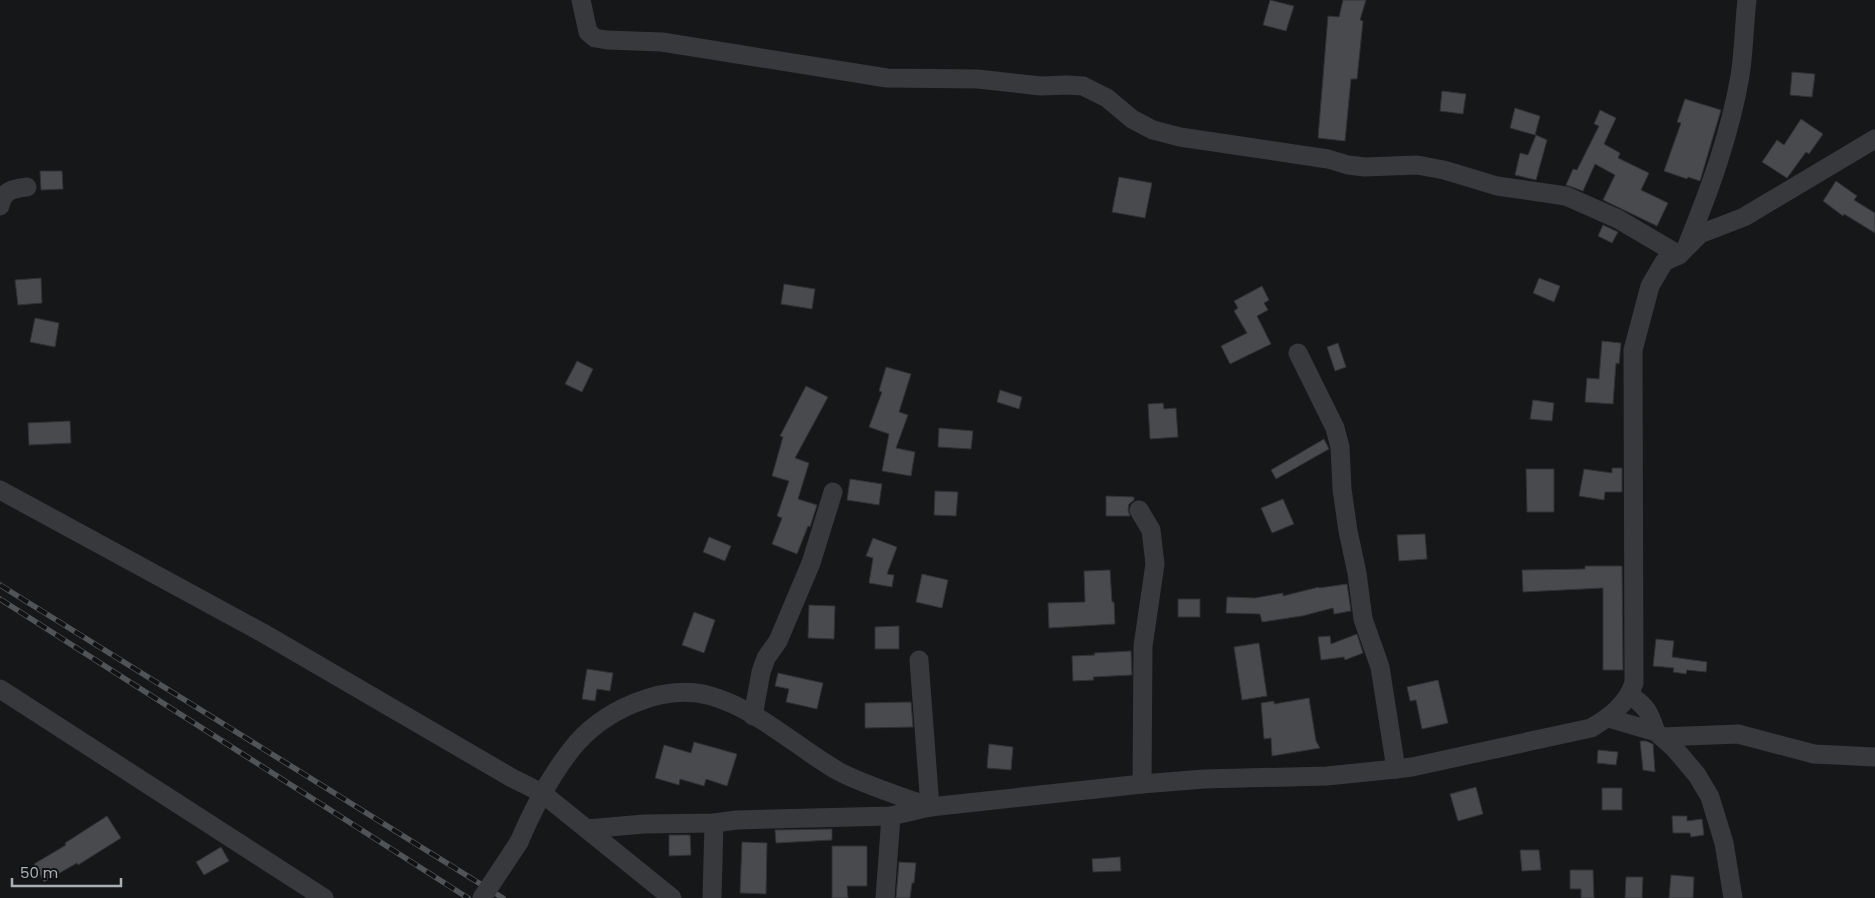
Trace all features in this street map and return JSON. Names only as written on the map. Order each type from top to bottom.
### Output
[{"type":"street","points":[[581,0],[588,32],[595,38],[662,42],[887,78],[978,79],[1041,86],[1083,86],[1107,98],[1132,119],[1153,130],[1180,137],[1328,159],[1348,165],[1365,167],[1417,165],[1444,170],[1497,186],[1566,196],[1683,251]]},
{"type":"street","points":[[1683,251],[1705,201],[1725,142],[1740,75],[1746,0]]},
{"type":"street","points":[[587,829],[644,824],[714,823],[737,820],[891,816],[930,807],[1142,784],[1204,779],[1326,776],[1396,769],[1592,728],[1608,718],[1630,695],[1634,683],[1632,350],[1650,286],[1664,262],[1683,251],[1700,234],[1744,217],[1875,139]]},
{"type":"street","points":[[0,206],[4,194],[10,190],[27,187]]},
{"type":"street","points":[[1298,352],[1335,428],[1340,447],[1342,488],[1363,619],[1380,667],[1396,769]]},
{"type":"street","points":[[0,490],[263,633],[542,794],[672,898]]},
{"type":"street","points":[[753,716],[761,672],[766,658],[778,641],[811,563],[832,492]]},
{"type":"street","points":[[1139,510],[1151,530],[1155,564],[1143,646],[1142,784]]},
{"type":"street","points":[[919,660],[930,807]]},
{"type":"street","points":[[0,689],[324,898]]},
{"type":"street","points":[[482,898],[519,842],[542,794],[571,749],[597,725],[628,705],[656,696],[680,692],[711,696],[736,706],[839,771],[930,807]]},
{"type":"street","points":[[1630,695],[1644,704],[1659,735],[1697,775],[1710,797],[1724,843],[1733,898]]},
{"type":"street","points":[[1608,718],[1659,735],[1738,734],[1814,754],[1875,757]]},
{"type":"street","points":[[885,898],[891,816]]},
{"type":"street","points":[[712,898],[714,823]]},
{"type":"building","points":[[1270,0],[1294,6],[1286,31],[1263,25]]},
{"type":"building","points":[[1343,0],[1366,0],[1360,20],[1363,21],[1357,79],[1351,79],[1345,141],[1318,138],[1328,16],[1339,17]]},
{"type":"building","points":[[1792,72],[1815,74],[1812,97],[1790,95]]},
{"type":"building","points":[[1442,91],[1466,94],[1463,114],[1440,111]]},
{"type":"building","points":[[1685,99],[1721,110],[1700,181],[1688,177],[1687,179],[1664,171],[1681,123],[1677,122]]},
{"type":"building","points":[[1515,108],[1540,116],[1535,135],[1510,128]]},
{"type":"building","points":[[1600,110],[1616,118],[1604,144],[1620,153],[1618,158],[1649,173],[1641,190],[1668,203],[1657,226],[1603,200],[1615,175],[1595,164],[1583,191],[1566,185],[1573,169],[1577,170],[1599,126],[1594,124]]},
{"type":"building","points":[[1801,119],[1823,134],[1809,154],[1806,152],[1787,178],[1762,162],[1777,140],[1784,145]]},
{"type":"building","points":[[1536,135],[1547,140],[1536,180],[1515,175],[1520,153],[1528,155]]},
{"type":"building","points":[[40,171],[62,171],[63,189],[41,190]]},
{"type":"building","points":[[1119,177],[1152,183],[1145,218],[1112,212]]},
{"type":"building","points":[[1836,181],[1857,196],[1854,200],[1875,213],[1875,233],[1844,214],[1843,216],[1823,201]]},
{"type":"building","points":[[1603,225],[1618,232],[1612,243],[1598,236]]},
{"type":"building","points":[[41,278],[42,303],[18,305],[15,280]]},
{"type":"building","points":[[1539,278],[1560,286],[1554,302],[1533,293]]},
{"type":"building","points":[[784,284],[815,289],[812,309],[781,304]]},
{"type":"building","points":[[1262,286],[1269,300],[1264,303],[1268,310],[1257,316],[1271,344],[1230,364],[1221,346],[1247,333],[1234,311],[1238,308],[1234,301]]},
{"type":"building","points":[[35,318],[59,323],[55,347],[30,342]]},
{"type":"building","points":[[1602,341],[1621,343],[1619,364],[1616,363],[1613,404],[1585,402],[1587,378],[1599,379]]},
{"type":"building","points":[[1338,343],[1346,367],[1335,371],[1327,347]]},
{"type":"building","points":[[577,361],[593,369],[582,392],[565,384]]},
{"type":"building","points":[[886,367],[911,374],[899,412],[908,415],[896,448],[915,452],[911,476],[882,471],[889,434],[869,427],[882,392],[879,391]]},
{"type":"building","points":[[806,386],[828,397],[795,458],[809,463],[798,499],[817,505],[810,527],[808,526],[797,554],[772,544],[782,518],[777,516],[789,481],[772,476],[783,437],[780,436]]},
{"type":"building","points":[[1000,390],[1022,397],[1019,409],[997,402]]},
{"type":"building","points":[[1533,400],[1554,403],[1552,421],[1530,419]]},
{"type":"building","points":[[1163,403],[1164,409],[1176,408],[1178,437],[1150,439],[1148,404]]},
{"type":"building","points":[[70,421],[71,443],[29,445],[28,423]]},
{"type":"building","points":[[939,428],[973,431],[971,449],[938,447]]},
{"type":"building","points":[[1324,439],[1329,449],[1276,479],[1271,470]]},
{"type":"building","points":[[1612,468],[1622,468],[1622,492],[1605,492],[1604,500],[1579,496],[1584,469],[1612,473]]},
{"type":"building","points":[[1526,469],[1554,469],[1554,512],[1527,512]]},
{"type":"building","points":[[850,479],[882,484],[879,505],[847,500]]},
{"type":"building","points":[[935,491],[958,492],[956,516],[934,515]]},
{"type":"building","points":[[1106,496],[1134,497],[1134,500],[1129,504],[1130,516],[1106,516]]},
{"type":"building","points":[[1283,499],[1294,524],[1272,533],[1261,508]]},
{"type":"building","points":[[1425,534],[1427,559],[1399,561],[1397,535]]},
{"type":"building","points":[[709,537],[731,546],[725,561],[703,552]]},
{"type":"building","points":[[873,538],[897,547],[887,574],[894,575],[892,587],[869,583],[873,558],[866,556]]},
{"type":"building","points":[[1585,566],[1622,566],[1623,670],[1603,670],[1603,588],[1523,592],[1522,570],[1585,569]]},
{"type":"building","points":[[1110,570],[1115,624],[1049,628],[1048,603],[1085,602],[1084,571]]},
{"type":"building","points":[[922,574],[948,580],[942,608],[916,602]]},
{"type":"building","points":[[1347,584],[1351,611],[1334,614],[1333,608],[1302,616],[1262,622],[1260,614],[1226,613],[1227,597],[1255,598],[1283,593],[1283,596],[1319,587]]},
{"type":"building","points":[[1178,599],[1200,599],[1200,617],[1178,617]]},
{"type":"building","points":[[809,605],[835,606],[834,639],[808,638]]},
{"type":"building","points":[[694,612],[715,620],[704,653],[682,645]]},
{"type":"building","points":[[899,626],[899,649],[875,649],[875,627]]},
{"type":"building","points":[[1357,634],[1363,653],[1345,660],[1344,657],[1321,660],[1318,637],[1330,636],[1331,644]]},
{"type":"building","points":[[1656,639],[1674,641],[1672,657],[1707,662],[1706,672],[1687,670],[1686,674],[1673,672],[1674,668],[1653,666]]},
{"type":"building","points":[[1259,643],[1267,696],[1242,700],[1234,647]]},
{"type":"building","points":[[1131,651],[1132,675],[1093,677],[1094,680],[1073,681],[1072,656]]},
{"type":"building","points":[[587,669],[613,673],[610,691],[597,689],[595,701],[582,699]]},
{"type":"building","points":[[778,673],[823,683],[817,709],[786,702],[789,689],[775,686]]},
{"type":"building","points":[[1438,680],[1448,723],[1422,729],[1416,700],[1410,701],[1407,687]]},
{"type":"building","points":[[1309,698],[1316,741],[1320,748],[1272,756],[1271,738],[1264,739],[1261,703],[1274,701],[1274,704]]},
{"type":"building","points":[[911,702],[913,727],[865,728],[865,703]]},
{"type":"building","points":[[1640,741],[1653,744],[1655,772],[1643,770]]},
{"type":"building","points":[[694,742],[737,754],[727,786],[706,779],[704,786],[680,779],[679,785],[655,778],[664,745],[691,753]]},
{"type":"building","points":[[989,744],[1013,747],[1011,770],[987,768]]},
{"type":"building","points":[[1598,750],[1618,752],[1616,765],[1597,763]]},
{"type":"building","points":[[1476,787],[1483,814],[1458,821],[1450,794]]},
{"type":"building","points":[[1602,788],[1622,788],[1622,810],[1602,810]]},
{"type":"building","points":[[107,816],[121,838],[78,865],[77,863],[44,882],[34,864],[66,845],[65,843]]},
{"type":"building","points":[[1672,816],[1687,816],[1687,821],[1702,819],[1704,835],[1691,837],[1690,833],[1673,833]]},
{"type":"building","points":[[832,829],[832,840],[776,843],[775,830]]},
{"type":"building","points":[[669,835],[690,835],[691,855],[669,856]]},
{"type":"building","points":[[742,842],[767,843],[766,894],[740,893]]},
{"type":"building","points":[[832,846],[867,846],[867,886],[847,886],[848,898],[832,898]]},
{"type":"building","points":[[221,847],[229,861],[204,875],[196,862]]},
{"type":"building","points":[[1520,850],[1539,850],[1541,870],[1522,871]]},
{"type":"building","points":[[1120,857],[1121,871],[1093,872],[1092,859]]},
{"type":"building","points":[[899,862],[916,863],[910,898],[896,898]]},
{"type":"building","points":[[1570,870],[1593,870],[1594,898],[1581,898],[1581,889],[1570,889]]},
{"type":"building","points":[[1671,875],[1694,877],[1693,898],[1669,898]]},
{"type":"building","points":[[1626,877],[1643,877],[1642,898],[1625,898]]},
{"type":"railway","points":[[0,585],[503,898]]},
{"type":"railway","points":[[0,599],[468,898]]}]
